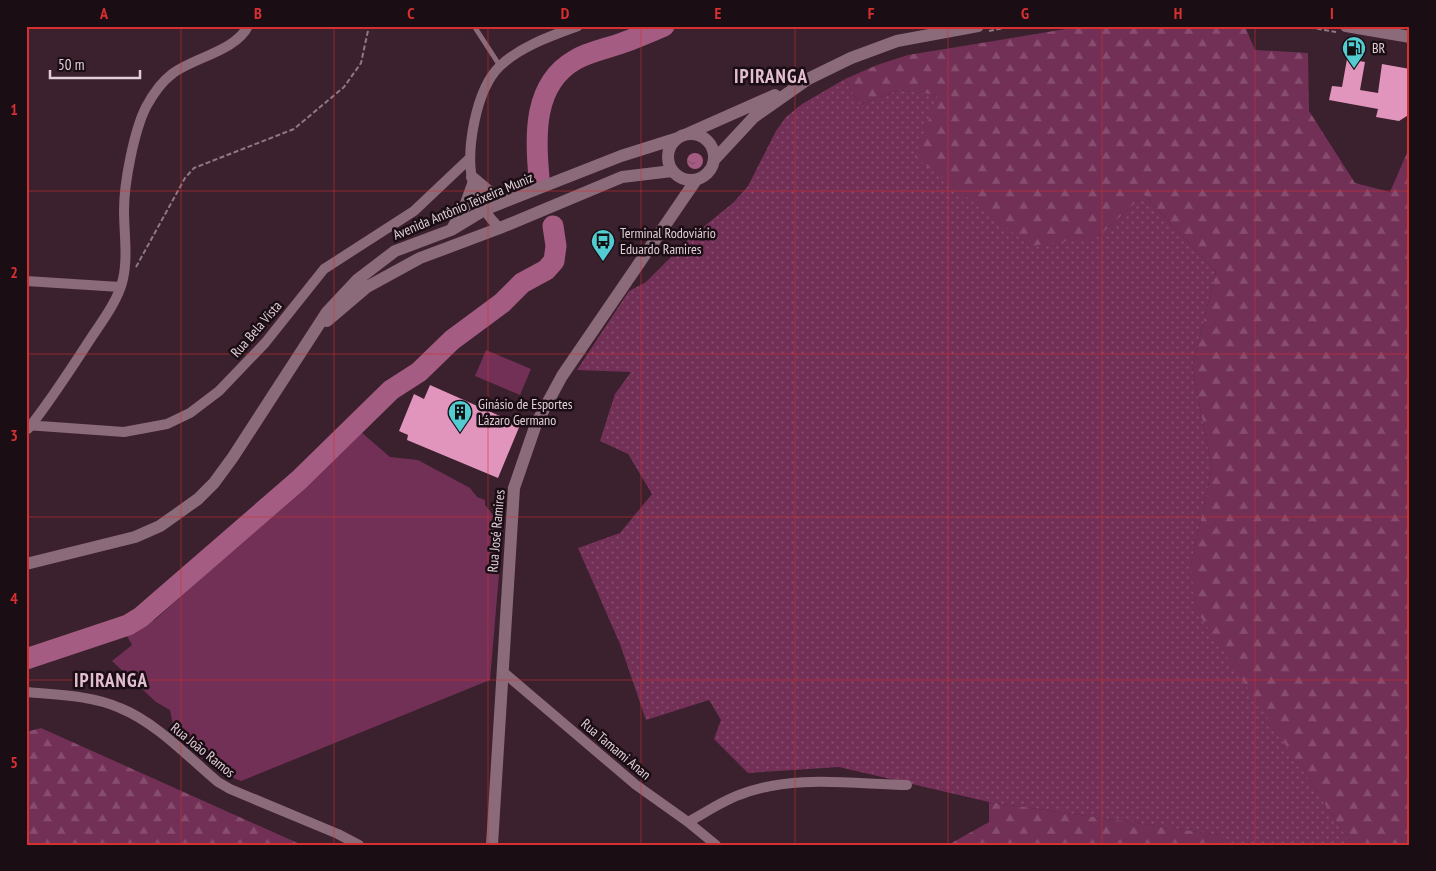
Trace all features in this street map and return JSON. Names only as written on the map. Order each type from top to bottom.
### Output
[{"type":"main road","points":[[1346,26],[1410,37]]},
{"type":"main road","name":"Avenida Antônio Teixeira Muniz","points":[[26,564],[135,536],[160,526],[182,512],[214,483],[327,312],[340,297],[395,251],[451,230],[484,210],[509,200],[621,156],[683,136],[801,84],[874,48],[897,41],[981,29]]},
{"type":"main road","name":"Avenida Antônio Teixeira Muniz","points":[[316,331],[366,287],[401,267],[622,177],[672,171],[684,179],[696,180],[706,174],[714,160],[754,117],[801,84]]},
{"type":"main road","points":[[672,171],[668,162],[668,153],[683,136],[696,135],[710,144],[714,160]]},
{"type":"main road","points":[[451,230],[465,206],[472,180],[491,193],[509,200]]},
{"type":"main road","name":"Rua José Ramires","points":[[492,845],[514,488],[536,424],[562,376],[696,180]]},
{"type":"street","points":[[28,427],[69,372],[106,315],[121,284],[125,264],[124,208],[134,143],[146,109],[156,89],[173,73],[227,46],[245,32],[248,26]]},
{"type":"street","points":[[500,228],[484,210],[472,180],[470,158],[480,98],[489,79],[500,66],[518,53],[550,36],[578,26]]},
{"type":"street","name":"Rua Bela Vista","points":[[28,427],[124,432],[167,424],[190,413],[219,391],[265,343],[324,269],[414,211],[470,158]]},
{"type":"street","points":[[26,281],[121,284]]},
{"type":"street","name":"Rua Tamami Anan","points":[[502,671],[636,785],[688,822],[716,845]]},
{"type":"street","name":"Rua João Ramos","points":[[26,692],[97,700],[121,708],[151,726],[218,782],[230,789],[338,834],[359,845]]},
{"type":"street","points":[[688,822],[738,795],[787,784],[813,782],[907,786]]},
{"type":"lane","points":[[474,26],[500,66]]},
{"type":"path","points":[[121,284],[131,277],[185,178],[194,168],[294,129],[344,88],[360,63],[369,26]]},
{"type":"path","points":[[981,29],[1013,26]]},
{"type":"green space","points":[[1084,26],[1245,27],[1255,50],[1308,53],[1309,111],[1355,183],[1390,192],[1410,146],[1410,845],[1352,845],[1194,607],[1191,565],[1212,468],[1192,367],[1216,272],[1144,195],[1098,237],[1030,246],[915,157],[938,95],[898,90],[860,105],[845,79],[877,65],[908,55]]},
{"type":"green space","points":[[845,79],[860,105],[898,90],[939,95],[1098,237],[1144,195],[1216,272],[1192,367],[1212,468],[1191,565],[1281,737],[1352,845],[1225,845],[1219,835],[989,802],[839,767],[748,773],[714,739],[721,720],[709,700],[646,720],[620,644],[578,548],[620,533],[652,494],[628,454],[600,441],[615,394],[631,372],[577,370],[629,291],[646,282],[690,238],[734,202],[748,186],[776,131],[786,117],[802,104]]},
{"type":"green space","points":[[486,350],[531,369],[520,395],[475,376]]},
{"type":"green space","points":[[361,432],[390,457],[418,460],[470,488],[477,497],[485,500],[485,505],[503,527],[490,680],[241,781],[226,775],[175,735],[170,710],[156,702],[112,661],[132,645],[127,636],[156,619]]},
{"type":"green space","points":[[41,728],[302,845],[26,845],[26,732]]},
{"type":"green space","points":[[989,802],[1220,835],[1225,845],[948,845],[989,822]]},
{"type":"water","points":[[695,153],[703,161],[695,169],[687,161]]},
{"type":"building","points":[[1347,59],[1365,62],[1360,90],[1378,93],[1382,64],[1410,69],[1410,114],[1399,121],[1376,117],[1378,109],[1329,100],[1332,86],[1342,87]]},
{"type":"building","name":"Ginásio de Esportes Lázaro Germano","points":[[430,385],[520,425],[498,478],[407,440],[408,435],[399,431],[414,394],[424,399]]},
{"type":"waterway","points":[[539,177],[537,145],[540,112],[544,97],[551,83],[561,70],[586,54],[627,41],[664,26]]},
{"type":"waterway","points":[[26,659],[128,625],[141,617],[299,480],[391,390],[419,372],[452,340],[502,303],[522,283],[546,270],[554,261],[556,246],[553,226]]},
{"type":"place","name":"BR","points":[[1354,69]]},
{"type":"place","name":"Terminal Rodoviário Eduardo Ramires","points":[[603,262]]},
{"type":"place","name":"Ginásio de Esportes Lázaro Germano","points":[[460,433]]},
{"type":"district","name":"IPIRANGA","points":[[771,76]]},
{"type":"district","name":"IPIRANGA","points":[[111,680]]}]
